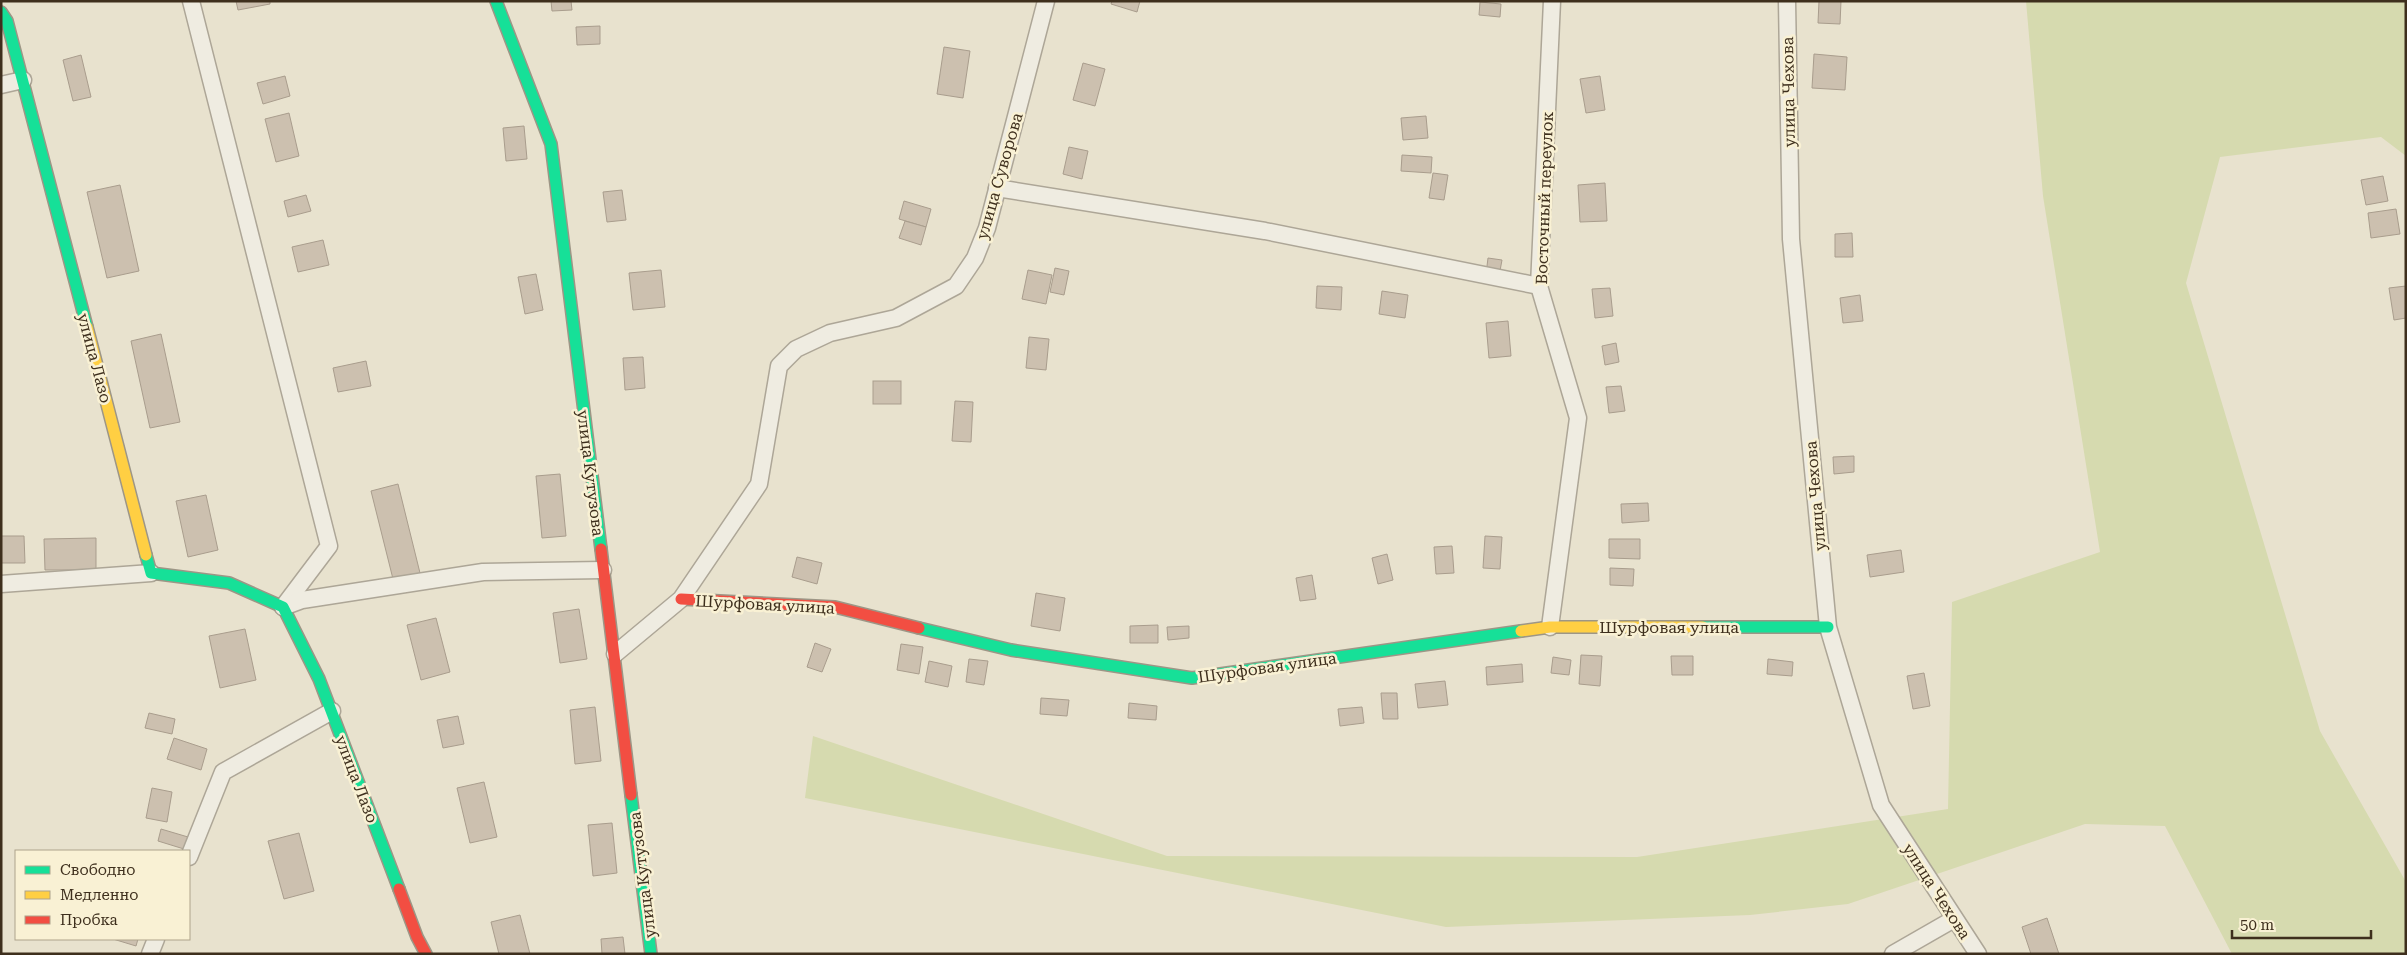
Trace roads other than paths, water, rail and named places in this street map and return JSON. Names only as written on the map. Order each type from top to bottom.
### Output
[{"type":"street","points":[[190,1],[329,546],[283,607]]},
{"type":"street","name":"улица Кутузова","points":[[496,1],[551,144],[651,954]]},
{"type":"street","name":"улица Суворова","points":[[615,654],[682,599],[759,484],[779,366],[796,350],[830,333],[896,318],[956,286],[975,258],[987,228],[1046,1]]},
{"type":"street","name":"Восточный переулок","points":[[1550,627],[1578,418],[1539,286],[1552,1]]},
{"type":"street","name":"улица Чехова","points":[[1787,1],[1791,239],[1828,627],[1881,805],[1978,954]]},
{"type":"street","name":"улица Лазо","points":[[1,12],[7,21],[23,80],[151,572]]},
{"type":"street","points":[[1,85],[23,80]]},
{"type":"street","points":[[997,188],[1265,231],[1539,286]]},
{"type":"street","points":[[1,584],[151,572],[229,584],[283,607],[302,600],[483,572],[603,570]]},
{"type":"street","name":"Шурфовая улица","points":[[682,599],[835,607],[1011,650],[1192,678],[1550,627],[1828,627]]},
{"type":"street","name":"улица Лазо","points":[[283,607],[319,679],[417,937],[426,954]]},
{"type":"street","points":[[190,854],[223,772],[332,711]]},
{"type":"street","points":[[1893,954],[1954,919]]},
{"type":"street","points":[[150,954],[156,940]]}]
